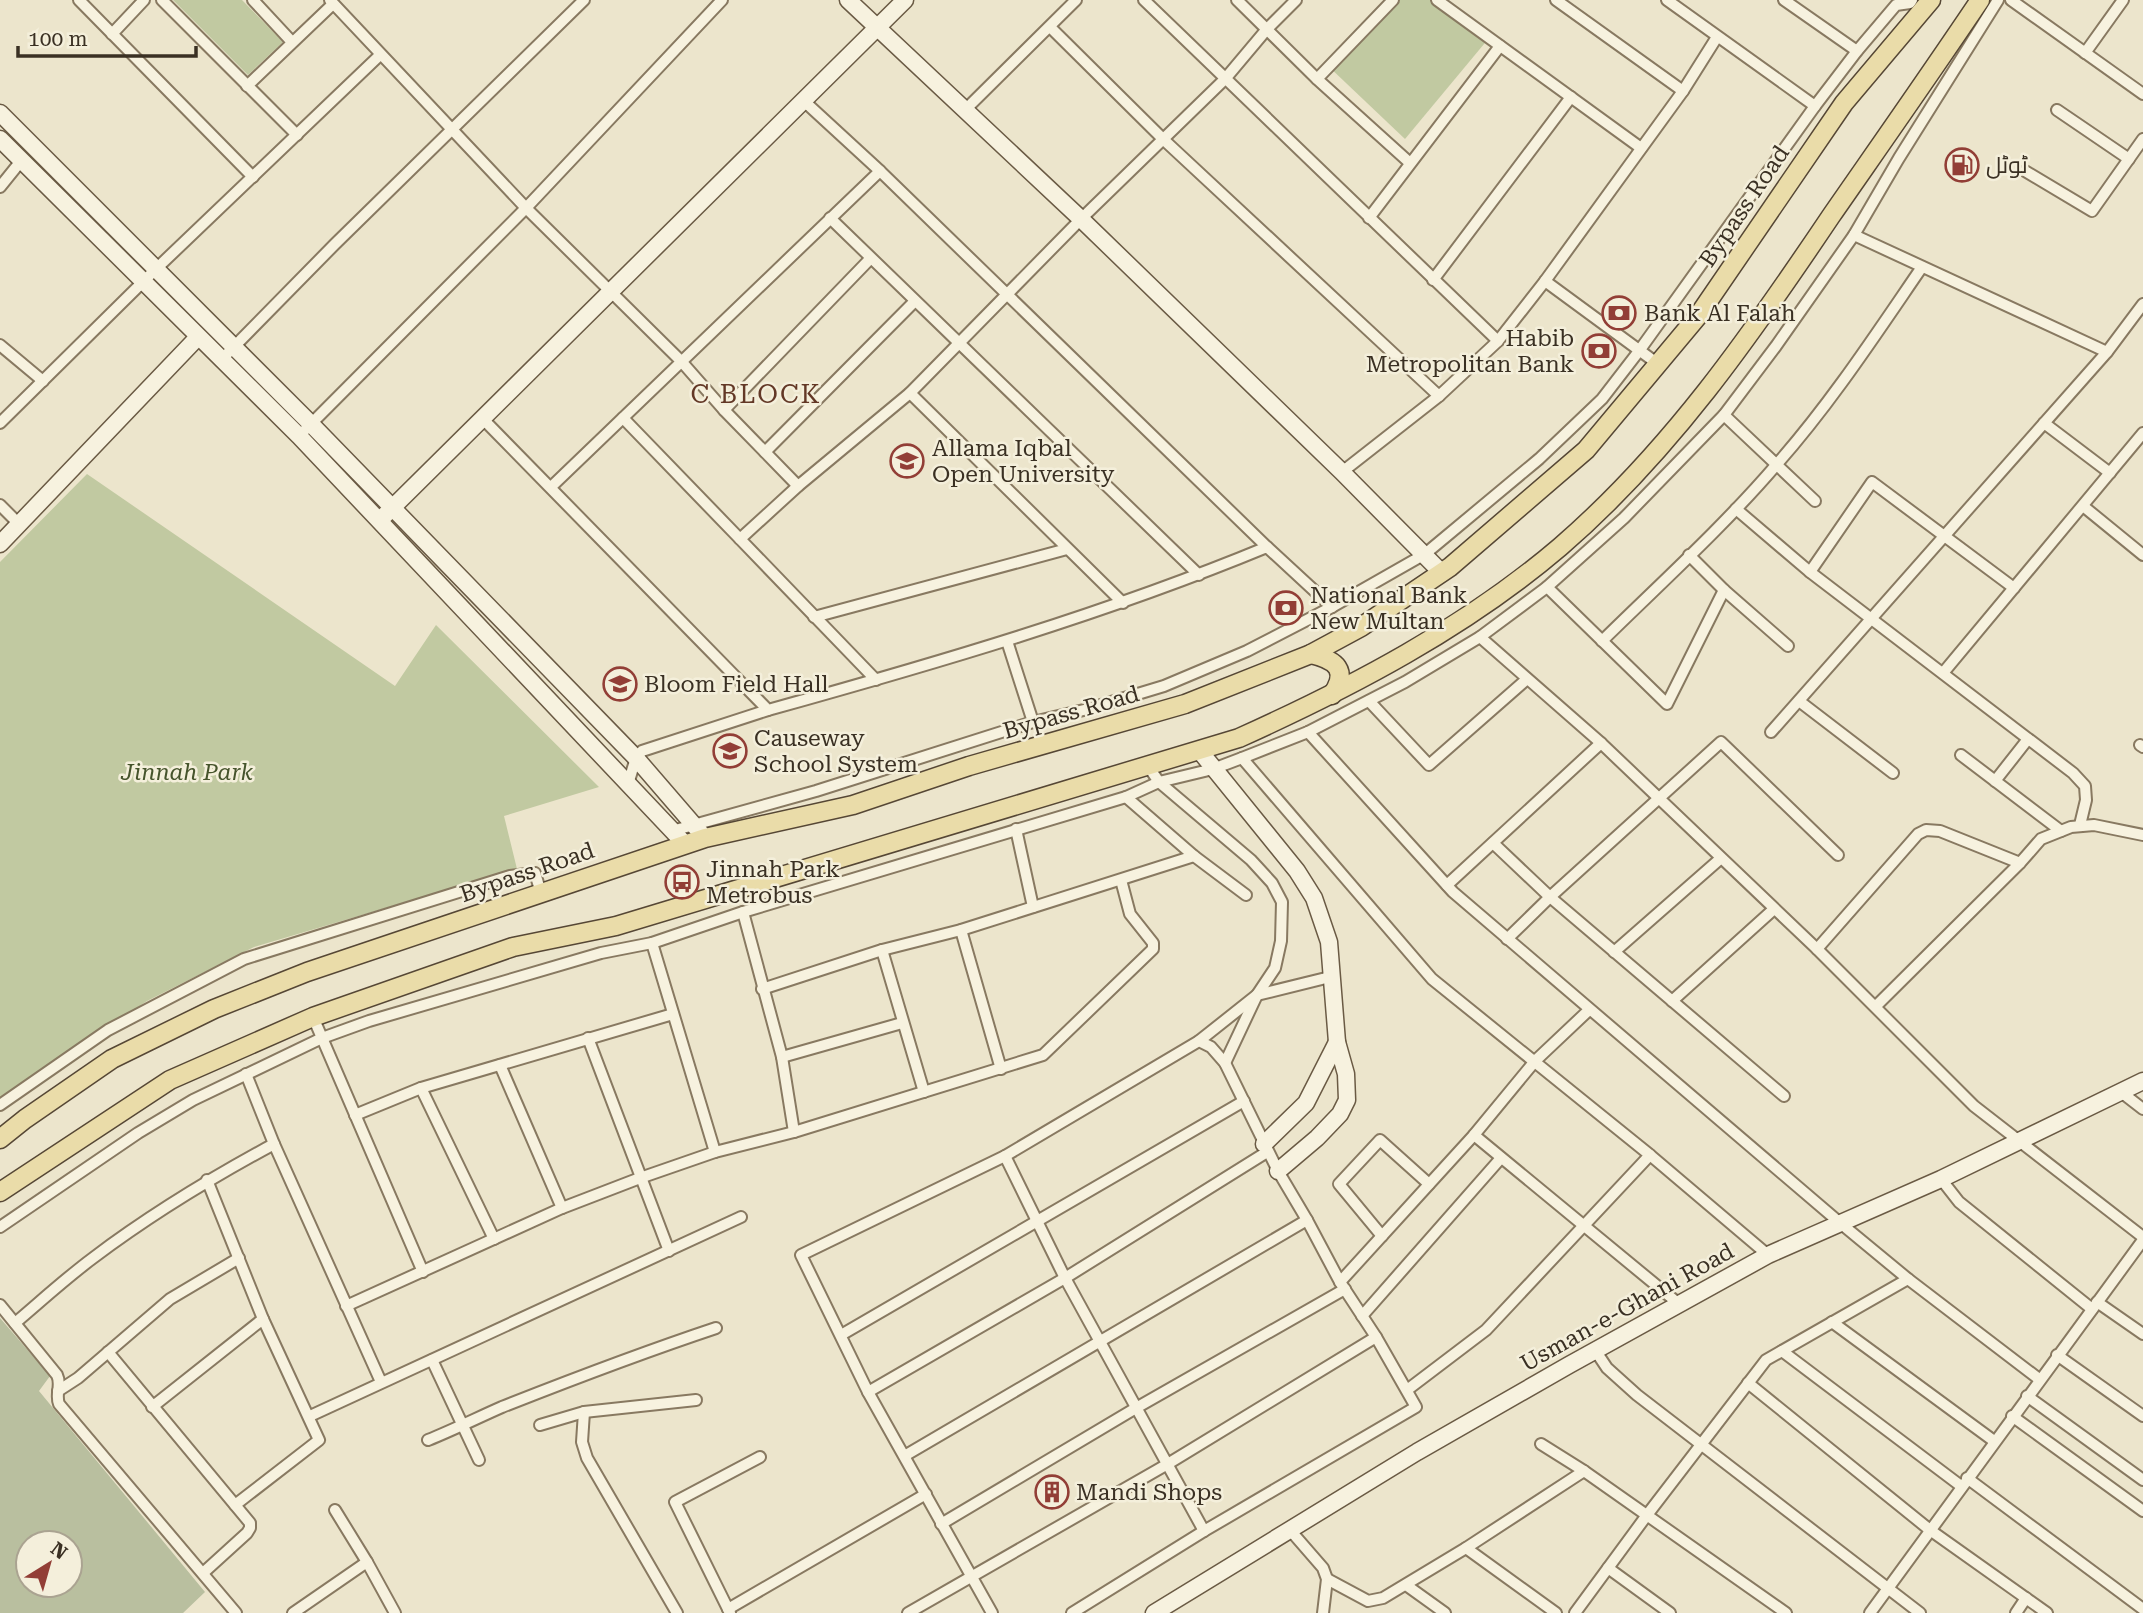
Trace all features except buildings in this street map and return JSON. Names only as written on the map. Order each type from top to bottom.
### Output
[{"type":"main road","points":[[848,0],[1081,219],[1342,472],[1441,573]]},
{"type":"main road","points":[[380,520],[905,0]]},
{"type":"main road","name":"Bypass Road","points":[[0,1139],[111,1059],[214,1009],[307,972],[685,844],[700,831],[853,805],[969,766],[1185,704],[1311,654],[1349,634],[1441,573],[1586,450],[1698,316],[1844,103],[1931,0]]},
{"type":"main road","points":[[0,1192],[170,1080],[313,1017],[513,947],[615,926],[1199,750],[1239,737],[1332,695],[1369,675],[1484,605],[1560,547],[1629,481],[1692,412],[1748,338],[1980,0]]},
{"type":"main road","points":[[0,113],[157,268],[299,436],[685,844]]},
{"type":"main road","points":[[0,139],[198,337],[228,354],[311,424],[636,758],[700,831]]},
{"type":"main road","points":[[0,544],[198,337]]},
{"type":"main road","points":[[1349,634],[1343,652],[1345,664],[1353,672],[1369,675]]},
{"type":"main road","points":[[1311,654],[1332,661],[1339,669],[1340,678],[1332,695]]},
{"type":"main road","points":[[1199,750],[1297,871],[1314,898],[1329,942],[1337,1042],[1348,1088],[1348,1100],[1317,1138],[1278,1171]]},
{"type":"main road","points":[[1265,1148],[1306,1103],[1337,1042]]},
{"type":"main road","name":"Usman-e-Ghani Road","points":[[1154,1613],[1417,1452],[1768,1255],[1941,1179],[2143,1081]]},
{"type":"street","points":[[79,0],[253,177]]},
{"type":"street","points":[[112,34],[144,0]]},
{"type":"street","points":[[162,0],[297,135]]},
{"type":"street","points":[[253,0],[292,42]]},
{"type":"street","points":[[228,354],[335,244],[584,0]]},
{"type":"street","points":[[299,436],[526,208],[722,0]]},
{"type":"street","points":[[965,110],[1076,0]]},
{"type":"street","points":[[1144,0],[1498,341]]},
{"type":"street","points":[[1237,0],[1317,79],[1410,163]]},
{"type":"street","points":[[740,540],[798,486],[910,393],[1081,219],[1225,79],[1267,29],[1296,0]]},
{"type":"street","points":[[1317,79],[1393,0]]},
{"type":"street","points":[[1437,0],[1641,148]]},
{"type":"street","points":[[1556,0],[1682,91]]},
{"type":"street","points":[[1667,0],[1815,106]]},
{"type":"street","points":[[1784,0],[1857,51]]},
{"type":"street","points":[[0,1227],[138,1133],[193,1100],[322,1038],[369,1021],[601,953],[652,943],[738,914],[1126,797],[1159,782],[1213,769],[1308,732],[1369,701],[1480,637],[1547,587],[1624,518],[1724,415],[1854,235],[1998,0]]},
{"type":"street","points":[[2011,0],[2143,94]]},
{"type":"street","points":[[2085,53],[2123,0]]},
{"type":"street","points":[[672,831],[700,831],[1033,722],[1164,686],[1247,651],[1332,607],[1424,554],[1539,459],[1602,399],[1857,51],[1896,5],[1909,1]]},
{"type":"street","points":[[247,86],[331,2],[526,208],[681,361],[798,486]]},
{"type":"street","points":[[1050,27],[1164,139],[1439,396]]},
{"type":"street","points":[[1342,472],[1439,396],[1498,341],[1641,148],[1717,37]]},
{"type":"street","points":[[1369,219],[1500,46]]},
{"type":"street","points":[[0,423],[157,268],[380,55]]},
{"type":"street","points":[[1433,280],[1571,97]]},
{"type":"street","points":[[805,102],[1332,607]]},
{"type":"street","points":[[2057,110],[2129,159]]},
{"type":"street","points":[[2025,171],[2092,211],[2143,139]]},
{"type":"street","points":[[0,187],[21,161]]},
{"type":"street","points":[[551,488],[880,171]]},
{"type":"street","points":[[830,218],[1199,575]]},
{"type":"street","points":[[1854,235],[2107,352]]},
{"type":"street","points":[[724,410],[870,259]]},
{"type":"street","points":[[1602,641],[1778,464],[1850,372],[1922,267]]},
{"type":"street","points":[[1545,281],[1658,364]]},
{"type":"street","points":[[765,452],[915,301]]},
{"type":"street","points":[[1771,732],[2107,352],[2143,304]]},
{"type":"street","points":[[0,345],[43,381]]},
{"type":"street","points":[[910,393],[1123,603]]},
{"type":"street","points":[[1724,415],[1815,501]]},
{"type":"street","points":[[624,418],[876,680]]},
{"type":"street","points":[[483,419],[768,710]]},
{"type":"street","points":[[2044,423],[2109,473]]},
{"type":"street","points":[[1943,673],[2143,433]]},
{"type":"street","points":[[1810,572],[1871,482],[2014,588]]},
{"type":"street","points":[[0,505],[19,524]]},
{"type":"street","points":[[2083,506],[2143,555]]},
{"type":"street","points":[[1736,509],[1810,572],[2073,773],[2085,786],[2086,800],[2080,825]]},
{"type":"street","points":[[628,784],[636,758],[642,751],[768,710],[1007,641],[1123,603],[1267,547]]},
{"type":"street","points":[[814,617],[1067,549]]},
{"type":"street","points":[[1689,555],[1788,646]]},
{"type":"street","points":[[1547,587],[1667,704],[1724,590]]},
{"type":"street","points":[[1480,637],[1601,743],[1876,1006],[1975,1106],[2143,1238],[1870,1613]]},
{"type":"street","points":[[1007,641],[1033,722]]},
{"type":"street","points":[[1369,701],[1429,765],[1527,678]]},
{"type":"street","points":[[1799,701],[1893,773]]},
{"type":"street","points":[[1308,732],[1447,885],[1507,939],[1839,1222],[1908,1279],[2039,1379]]},
{"type":"street","points":[[1995,781],[2028,739]]},
{"type":"street","points":[[1507,939],[1721,742],[1838,855]]},
{"type":"street","points":[[1447,885],[1601,743]]},
{"type":"street","points":[[1961,755],[2061,831]]},
{"type":"street","points":[[1242,758],[1432,979],[1650,1155],[1768,1255]]},
{"type":"street","points":[[1148,766],[1159,782],[1251,860],[1272,883],[1282,902],[1281,942],[1275,968],[1257,995],[1226,1063]]},
{"type":"street","points":[[1126,797],[1194,856],[1246,895]]},
{"type":"street","points":[[1876,1006],[2041,839],[2080,825],[2143,835]]},
{"type":"street","points":[[1016,829],[1033,907]]},
{"type":"street","points":[[1817,949],[1918,834],[1926,830],[1940,831],[2020,863]]},
{"type":"street","points":[[1493,843],[1550,897],[1784,1096]]},
{"type":"street","points":[[762,989],[881,950],[961,930],[1194,856]]},
{"type":"street","points":[[1615,952],[1720,859]]},
{"type":"street","points":[[0,1105],[108,1030],[244,959],[510,876],[535,873],[541,893]]},
{"type":"street","points":[[346,1306],[562,1208],[640,1178],[715,1152],[794,1132],[1043,1055],[1153,949],[1153,943],[1130,914],[1121,880]]},
{"type":"street","points":[[726,894],[738,914],[782,1057],[794,1132]]},
{"type":"street","points":[[1672,1001],[1774,909]]},
{"type":"street","points":[[961,930],[1002,1069]]},
{"type":"street","points":[[652,943],[715,1152]]},
{"type":"street","points":[[881,950],[924,1092]]},
{"type":"street","points":[[992,1613],[906,1455],[868,1392],[801,1255],[1004,1156],[1199,1041],[1257,995],[1330,977]]},
{"type":"street","points":[[942,1524],[1343,1286],[1382,1236],[1474,1135],[1535,1061],[1589,1010]]},
{"type":"street","points":[[355,1115],[421,1088],[673,1014]]},
{"type":"street","points":[[313,1017],[422,1272]]},
{"type":"street","points":[[782,1057],[902,1023]]},
{"type":"street","points":[[588,1038],[669,1251]]},
{"type":"street","points":[[1072,1613],[1204,1531],[1416,1407],[1343,1286],[1265,1148],[1226,1063],[1211,1047],[1199,1041]]},
{"type":"street","points":[[500,1065],[562,1208]]},
{"type":"street","points":[[246,1074],[274,1144],[381,1382]]},
{"type":"street","points":[[421,1088],[494,1239]]},
{"type":"street","points":[[2121,1092],[2143,1109]]},
{"type":"street","points":[[841,1335],[1244,1101]]},
{"type":"street","points":[[1474,1135],[1679,1304]]},
{"type":"street","points":[[1382,1236],[1339,1184],[1380,1140],[1429,1184]]},
{"type":"street","points":[[15,1323],[91,1259],[207,1180],[274,1144]]},
{"type":"street","points":[[868,1392],[1065,1278],[1265,1148]]},
{"type":"street","points":[[1408,1390],[1486,1330],[1650,1155]]},
{"type":"street","points":[[1004,1156],[1065,1278],[1204,1531]]},
{"type":"street","points":[[1362,1316],[1501,1158]]},
{"type":"street","points":[[1941,1179],[1959,1202],[2094,1305],[2143,1334]]},
{"type":"street","points":[[207,1180],[263,1319],[319,1440],[235,1506]]},
{"type":"street","points":[[310,1416],[741,1217]]},
{"type":"street","points":[[906,1455],[1307,1220]]},
{"type":"street","points":[[58,1391],[170,1299],[239,1258]]},
{"type":"street","points":[[1575,1613],[1766,1360],[1908,1279]]},
{"type":"street","points":[[0,1305],[57,1376],[60,1382],[57,1398],[59,1404],[236,1613]]},
{"type":"street","points":[[152,1407],[263,1319]]},
{"type":"street","points":[[1832,1322],[1994,1441]]},
{"type":"street","points":[[428,1440],[463,1427],[498,1409],[655,1348],[716,1328]]},
{"type":"street","points":[[908,1613],[1166,1465],[1376,1337]]},
{"type":"street","points":[[1595,1350],[1607,1368],[1637,1395],[1920,1613]]},
{"type":"street","points":[[1782,1351],[2143,1609]]},
{"type":"street","points":[[108,1352],[250,1523],[250,1528],[203,1573]]},
{"type":"street","points":[[2057,1354],[2143,1416]]},
{"type":"street","points":[[432,1360],[478,1460]]},
{"type":"street","points":[[1748,1383],[1930,1530],[2047,1613]]},
{"type":"street","points":[[2027,1396],[2143,1480]]},
{"type":"street","points":[[540,1425],[584,1412],[696,1400]]},
{"type":"street","points":[[584,1412],[582,1443],[587,1458],[677,1613]]},
{"type":"street","points":[[2012,1416],[2143,1511]]},
{"type":"street","points":[[1541,1444],[1647,1515],[1772,1609],[1786,1613]]},
{"type":"street","points":[[760,1457],[675,1502],[729,1611],[926,1494]]},
{"type":"street","points":[[1326,1579],[1368,1601],[1383,1598],[1584,1471]]},
{"type":"street","points":[[335,1510],[368,1562],[395,1613]]},
{"type":"street","points":[[1290,1530],[1323,1569],[1326,1579],[1323,1613]]},
{"type":"street","points":[[1466,1548],[1556,1613]]},
{"type":"street","points":[[293,1613],[368,1562]]},
{"type":"street","points":[[1608,1568],[1670,1613]]},
{"type":"street","points":[[1406,1585],[1445,1613]]},
{"type":"street","points":[[2016,1613],[2026,1598]]},
{"type":"green space","points":[[173,0],[242,0],[283,42],[248,75]]},
{"type":"green space","points":[[1386,0],[1437,0],[1489,38],[1405,139],[1326,64]]},
{"type":"green space","name":"Jinnah Park","points":[[87,474],[395,686],[436,625],[599,787],[504,816],[517,869],[254,947],[147,1001],[25,1085],[16,1087],[0,1098],[0,562]]},
{"type":"green space","points":[[0,1318],[50,1376],[39,1391],[205,1592],[183,1613],[0,1613]]},
{"type":"place","name":"ٹوٹل","points":[[1962,165]]},
{"type":"place","name":"Bank Al Falah","points":[[1619,313]]},
{"type":"place","name":"Habib Metropolitan Bank","points":[[1599,351]]},
{"type":"place","name":"Allama Iqbal Open University","points":[[907,461]]},
{"type":"place","name":"National Bank New Multan","points":[[1286,608]]},
{"type":"place","name":"Bloom Field Hall","points":[[620,684]]},
{"type":"place","name":"Causeway School System","points":[[730,751]]},
{"type":"place","name":"Jinnah Park Metrobus","points":[[682,882]]},
{"type":"place","name":"Mandi Shops","points":[[1052,1492]]},
{"type":"district","name":"C BLOCK","points":[[756,394]]}]
